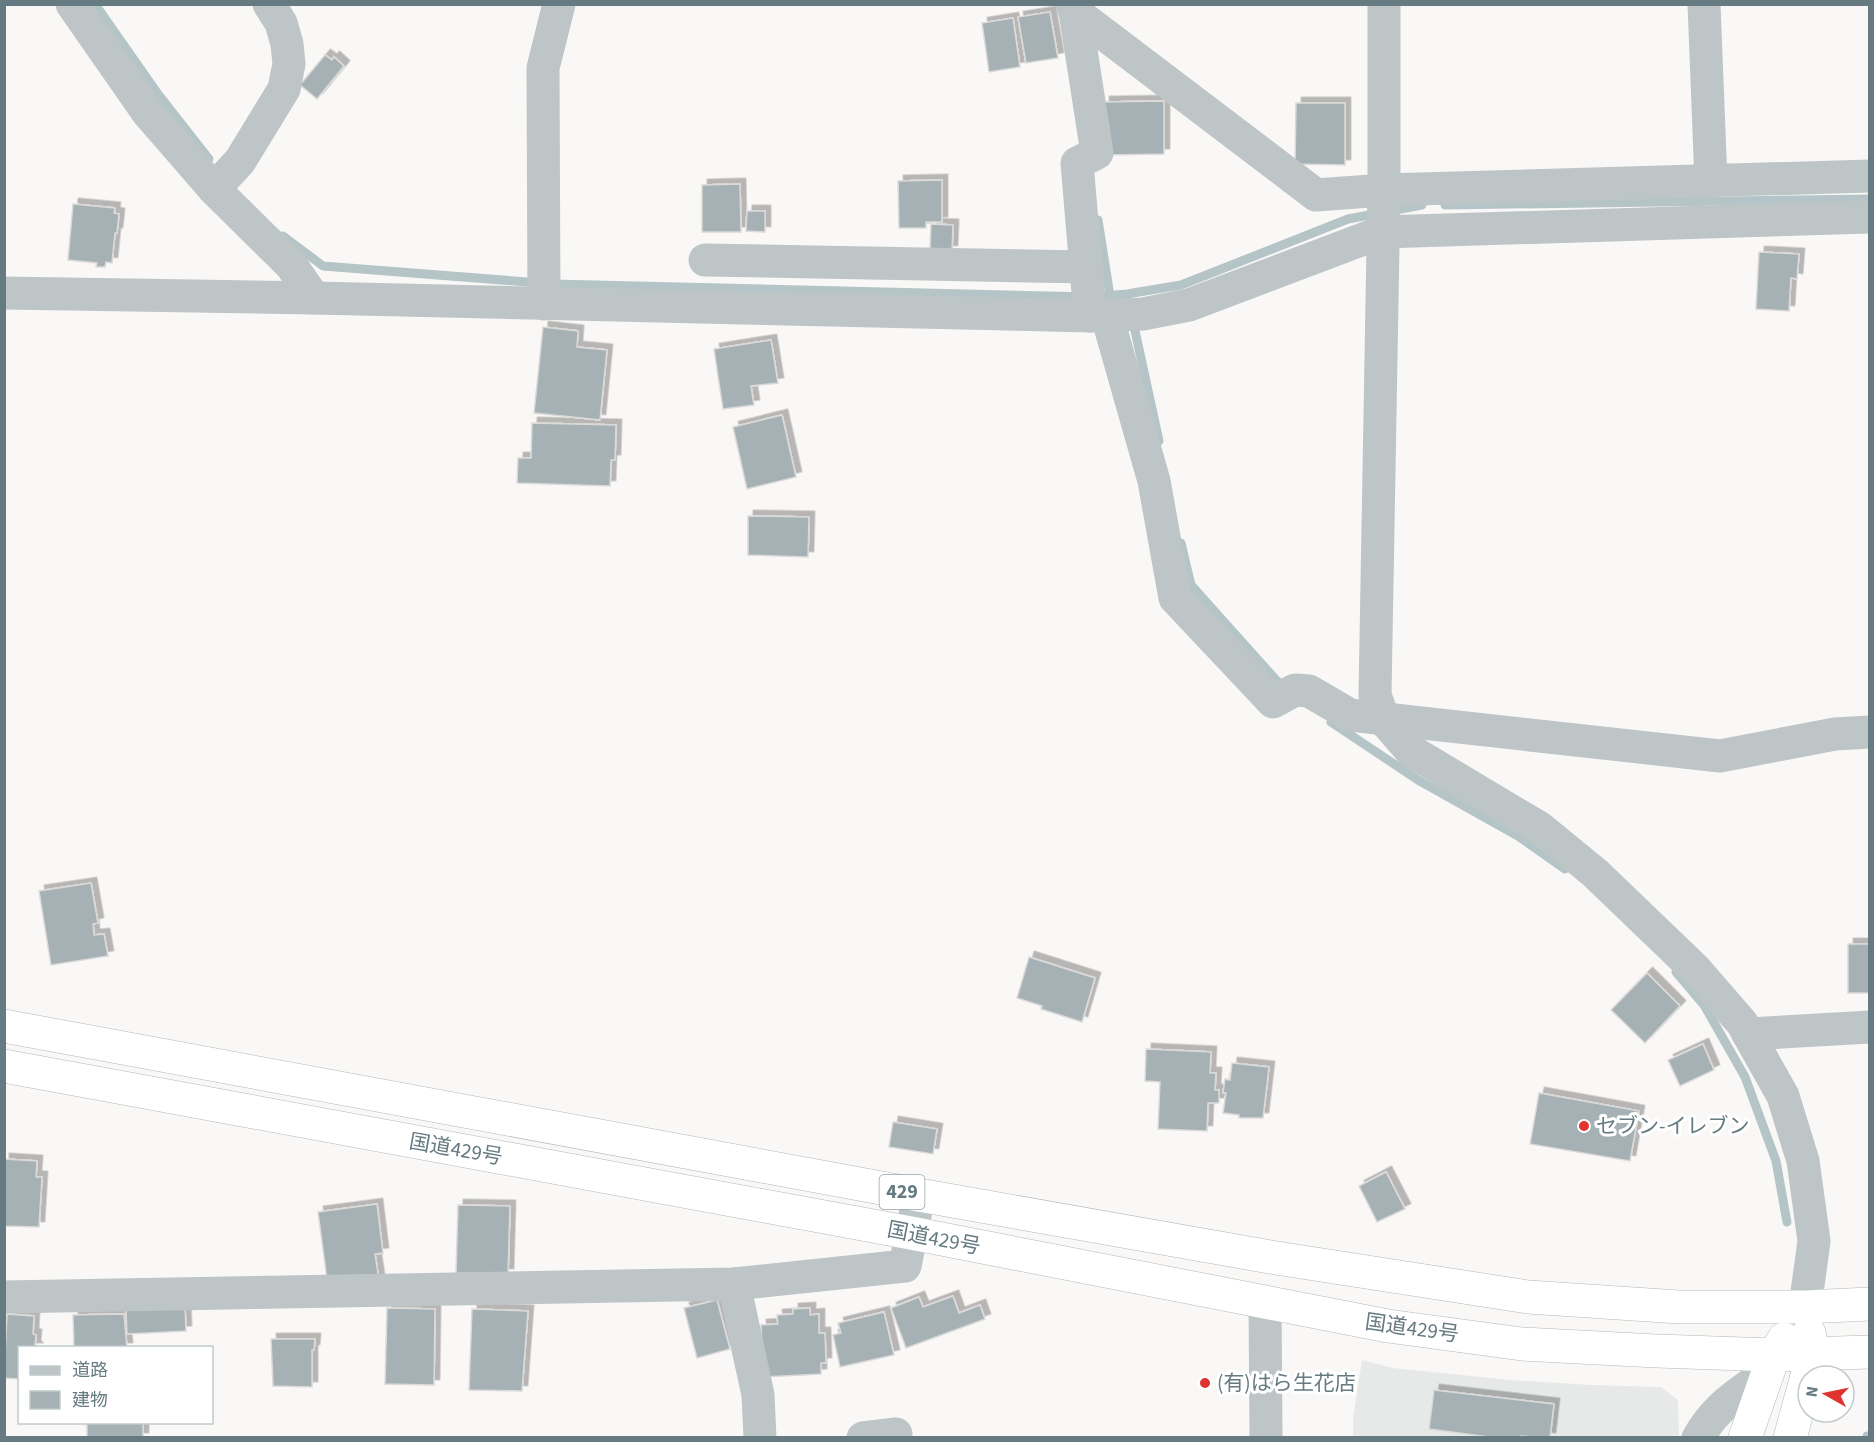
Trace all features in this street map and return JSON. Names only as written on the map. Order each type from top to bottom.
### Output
[{"type":"highway","name":"国道429号","points":[[4,1026],[919,1195],[1270,1257],[1528,1297],[1672,1306],[1805,1307],[1869,1304]]},
{"type":"highway","name":"国道429号","points":[[4,1065],[911,1233],[1388,1326],[1522,1344],[1770,1364],[1813,1354],[1869,1352]]},
{"type":"highway","points":[[1790,1437],[1813,1354],[1805,1307]]},
{"type":"highway","points":[[1745,1437],[1770,1364],[1805,1307]]},
{"type":"street","points":[[72,4],[148,112],[291,265],[314,298]]},
{"type":"street","points":[[216,187],[240,161],[284,89],[289,64],[287,44],[281,23],[269,4]]},
{"type":"street","points":[[544,291],[543,68],[559,4]]},
{"type":"street","points":[[1384,4],[1375,695],[1384,720],[1411,751],[1539,828],[1595,873],[1696,970],[1742,1023],[1783,1096],[1803,1161],[1814,1241],[1805,1307]]},
{"type":"street","points":[[1704,4],[1711,182]]},
{"type":"street","points":[[1074,8],[1316,195],[1383,211],[1869,217]]},
{"type":"street","points":[[1074,8],[1097,153],[1077,163],[1092,298],[1154,481],[1175,598],[1273,702],[1291,693],[1309,691],[1350,715],[1719,756],[1835,734],[1869,732]]},
{"type":"street","points":[[705,260],[1092,298],[1143,314],[1189,305],[1383,211],[1711,182],[1869,176]]},
{"type":"street","points":[[4,293],[314,298],[544,291],[1092,298]]},
{"type":"street","points":[[1748,1034],[1869,1027]]},
{"type":"street","points":[[4,1297],[734,1284],[905,1266],[919,1195]]},
{"type":"street","points":[[734,1284],[758,1395],[760,1437]]},
{"type":"street","points":[[1265,1303],[1266,1437]]},
{"type":"street","points":[[1698,1437],[1722,1405],[1770,1364]]},
{"type":"street","points":[[863,1437],[896,1434]]},
{"type":"shaded area","points":[[1362,1360],[1393,1368],[1510,1380],[1661,1387],[1678,1400],[1679,1437],[1353,1438],[1353,1417]]},
{"type":"building","points":[[1050,12],[1058,58],[1026,63],[1018,17]]},
{"type":"building","points":[[1013,18],[1020,67],[989,72],[982,23]]},
{"type":"building","points":[[325,55],[332,60],[334,57],[344,66],[317,99],[300,85]]},
{"type":"building","points":[[1164,101],[1164,154],[1105,155],[1104,102]]},
{"type":"building","points":[[1296,103],[1345,103],[1345,165],[1295,164]]},
{"type":"building","points":[[942,180],[942,222],[926,222],[926,228],[899,228],[898,181]]},
{"type":"building","points":[[740,184],[741,232],[702,232],[702,185]]},
{"type":"building","points":[[73,204],[115,208],[114,213],[119,214],[112,263],[106,262],[105,267],[96,267],[97,263],[68,260]]},
{"type":"building","points":[[747,211],[765,211],[765,232],[746,231]]},
{"type":"building","points":[[931,224],[953,225],[952,251],[930,249]]},
{"type":"building","points":[[1759,252],[1799,254],[1797,279],[1791,278],[1789,311],[1756,309]]},
{"type":"building","points":[[543,327],[578,331],[577,347],[607,350],[600,420],[534,413]]},
{"type":"building","points":[[771,340],[778,383],[751,386],[754,405],[723,409],[714,349]]},
{"type":"building","points":[[782,415],[796,477],[747,489],[733,427]]},
{"type":"building","points":[[532,423],[616,425],[615,460],[611,460],[610,486],[517,483],[518,458],[531,458]]},
{"type":"building","points":[[748,516],[809,517],[808,557],[748,555]]},
{"type":"building","points":[[91,883],[98,923],[93,924],[94,935],[104,934],[108,956],[51,965],[39,891]]},
{"type":"building","points":[[1848,944],[1870,944],[1870,993],[1848,993]]},
{"type":"building","points":[[1029,957],[1095,978],[1082,1022],[1041,1009],[1042,1006],[1017,998]]},
{"type":"building","points":[[1647,973],[1680,1006],[1645,1043],[1611,1010]]},
{"type":"building","points":[[1703,1044],[1714,1070],[1680,1086],[1668,1060]]},
{"type":"building","points":[[1146,1049],[1211,1052],[1210,1073],[1216,1073],[1215,1090],[1219,1090],[1219,1103],[1208,1103],[1207,1131],[1158,1129],[1160,1082],[1145,1081]]},
{"type":"building","points":[[1232,1063],[1269,1067],[1263,1118],[1239,1118],[1239,1115],[1223,1113],[1226,1093],[1223,1093],[1225,1079],[1230,1080]]},
{"type":"building","points":[[1539,1093],[1639,1111],[1630,1161],[1530,1144]]},
{"type":"building","points":[[893,1122],[937,1129],[933,1154],[889,1147]]},
{"type":"building","points":[[4,1159],[37,1161],[36,1177],[42,1177],[39,1227],[4,1226]]},
{"type":"building","points":[[1386,1172],[1405,1209],[1377,1222],[1359,1186]]},
{"type":"building","points":[[377,1204],[383,1253],[375,1254],[379,1280],[328,1287],[318,1212]]},
{"type":"building","points":[[458,1205],[510,1206],[508,1274],[456,1273]]},
{"type":"building","points":[[953,1296],[959,1313],[980,1305],[985,1319],[906,1348],[891,1308],[919,1297],[923,1307]]},
{"type":"building","points":[[717,1300],[730,1349],[697,1358],[684,1308]]},
{"type":"building","points":[[185,1307],[186,1331],[127,1334],[126,1308]]},
{"type":"building","points":[[387,1308],[435,1309],[434,1385],[385,1384]]},
{"type":"building","points":[[810,1308],[810,1315],[819,1314],[819,1333],[825,1333],[826,1363],[821,1363],[821,1374],[763,1377],[761,1325],[778,1324],[777,1315],[793,1314],[793,1309]]},
{"type":"building","points":[[472,1309],[528,1311],[522,1391],[469,1390]]},
{"type":"building","points":[[884,1312],[894,1355],[840,1367],[833,1335],[841,1333],[838,1323]]},
{"type":"building","points":[[7,1314],[34,1316],[35,1346],[18,1346],[18,1379],[4,1378]]},
{"type":"building","points":[[124,1314],[127,1346],[74,1346],[73,1315]]},
{"type":"building","points":[[271,1339],[315,1339],[314,1350],[312,1350],[312,1387],[273,1386]]},
{"type":"building","points":[[1434,1390],[1554,1404],[1550,1438],[1521,1436],[1521,1438],[1497,1438],[1429,1429]]},
{"type":"building","points":[[87,1424],[143,1424],[143,1438],[87,1438]]},
{"type":"waterway","points":[[95,4],[158,94],[209,159]]},
{"type":"waterway","points":[[1445,205],[1870,199]]},
{"type":"waterway","points":[[283,236],[323,266],[553,284],[1092,297],[1181,285],[1348,219],[1422,205]]},
{"type":"waterway","points":[[1098,220],[1110,296]]},
{"type":"waterway","points":[[1134,326],[1159,441]]},
{"type":"waterway","points":[[1181,543],[1191,585],[1276,680],[1286,688]]},
{"type":"waterway","points":[[1331,722],[1418,780],[1518,836],[1565,869]]},
{"type":"waterway","points":[[1676,972],[1704,1005],[1745,1077],[1776,1161],[1787,1222]]},
{"type":"place","name":"セブン-イレブン","points":[[1584,1126]]},
{"type":"place","name":"(有)はら生花店","points":[[1205,1383]]}]
